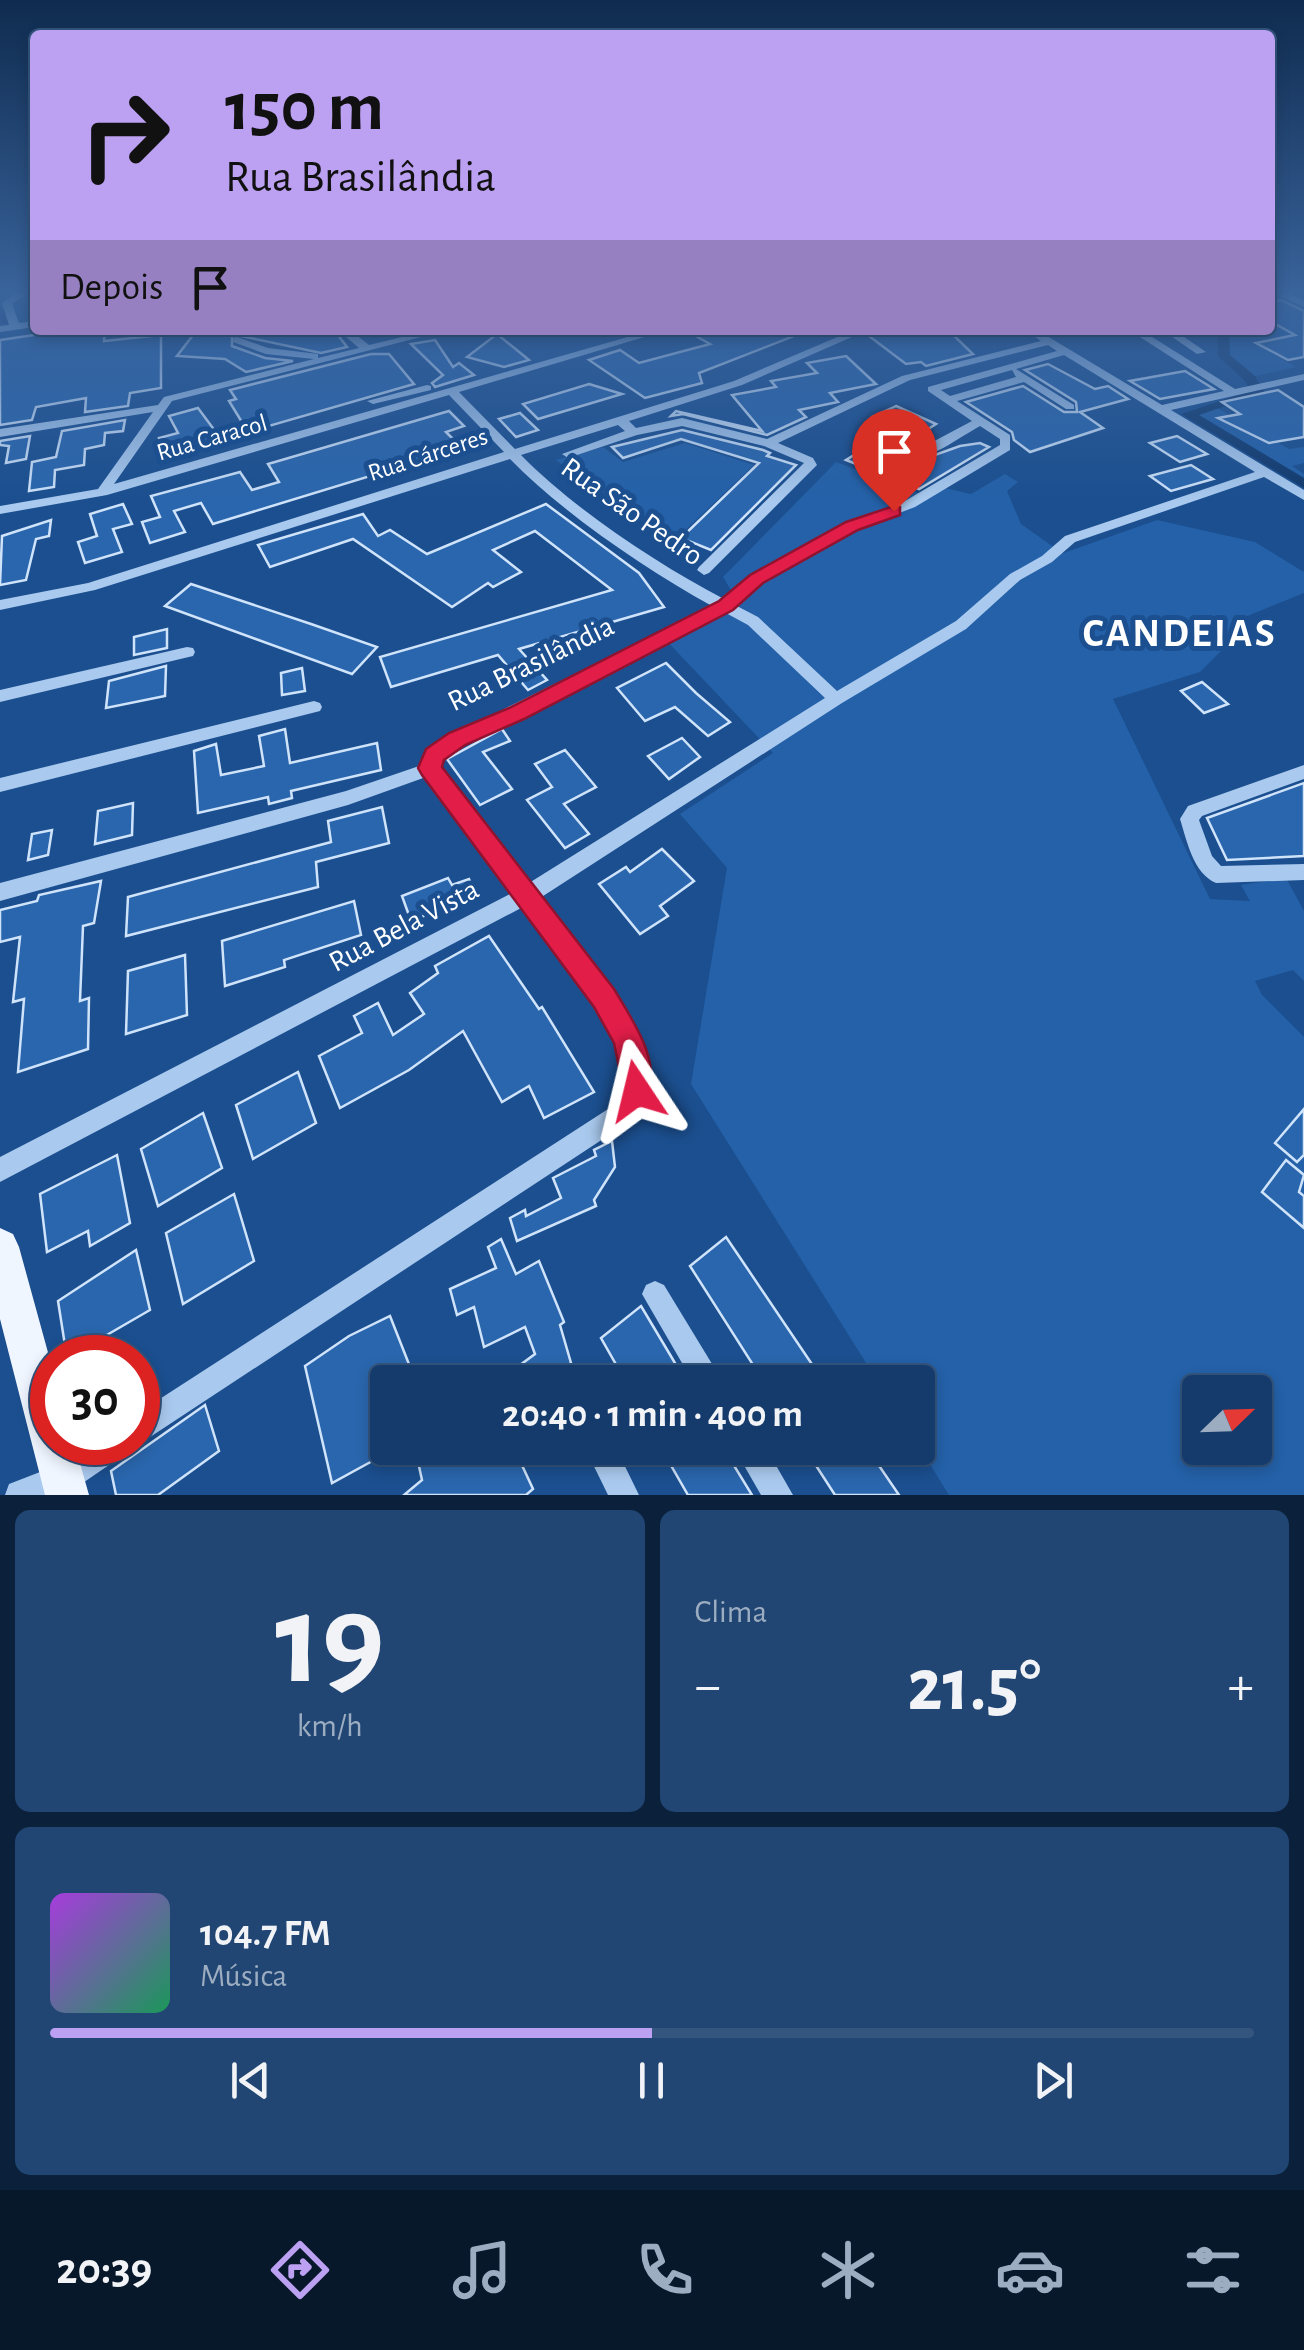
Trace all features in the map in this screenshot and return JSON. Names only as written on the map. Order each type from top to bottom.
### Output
[{"type":"main road","points":[[0,1247],[30,1357]]},
{"type":"street","points":[[102,492],[158,408],[173,398],[313,363]]},
{"type":"street","name":"Rua Caracol","points":[[0,510],[102,492],[556,363]]},
{"type":"street","name":"Rua Cárceres","points":[[0,605],[90,586],[621,421],[738,383],[786,363]]},
{"type":"street","points":[[768,443],[906,378],[967,363]]},
{"type":"street","points":[[887,456],[912,458],[980,421],[932,389],[935,386],[1021,363]]},
{"type":"street","points":[[1082,363],[1304,496]]},
{"type":"street","points":[[1190,363],[1236,390]]},
{"type":"street","points":[[1008,366],[1070,407]]},
{"type":"street","points":[[947,400],[1026,378]]},
{"type":"street","points":[[1161,409],[1304,378]]},
{"type":"street","points":[[373,401],[426,388]]},
{"type":"street","name":"Rua São Pedro","points":[[454,394],[546,488],[630,549],[753,621],[836,699]]},
{"type":"street","points":[[0,433],[158,408]]},
{"type":"street","points":[[621,421],[634,432]]},
{"type":"street","name":"Rua Brasilândia","points":[[0,892],[348,798],[430,768],[434,755],[457,739],[516,714],[726,605],[757,579],[852,526],[910,504],[1009,443],[980,421]]},
{"type":"street","points":[[568,454],[634,432],[682,422],[768,443],[803,457],[810,465],[808,468],[704,570]]},
{"type":"street","name":"Rua Bela Vista","points":[[0,1170],[527,895],[961,624],[1015,577],[1047,560],[1070,539],[1266,472]]},
{"type":"street","points":[[0,696],[186,652]]},
{"type":"street","points":[[0,785],[314,707]]},
{"type":"street","points":[[160,1416],[630,1108],[637,1091],[636,1065],[626,1037],[579,961],[430,768]]},
{"type":"street","points":[[1304,772],[1189,816],[1204,860],[1216,875],[1304,872]]},
{"type":"street","points":[[654,1294],[698,1365]]},
{"type":"street","points":[[20,1495],[58,1465]]},
{"type":"street","points":[[609,1465],[624,1495]]},
{"type":"street","points":[[759,1465],[778,1495]]},
{"type":"shaded area","points":[[1230,363],[1288,363],[1296,367],[1251,377]]},
{"type":"shaded area","points":[[1214,406],[1289,449],[1304,447],[1304,463],[1292,466],[1304,474],[1304,485],[1188,415],[1194,409]]},
{"type":"shaded area","points":[[685,443],[754,465],[673,542],[556,460],[603,447],[623,462]]},
{"type":"shaded area","points":[[836,462],[924,495],[941,487],[971,494],[1005,474],[1018,482],[1007,491],[1021,524],[1055,548],[1055,556],[1157,520],[1255,542],[1304,572],[1304,593],[1245,617],[1246,640],[1220,652],[1200,672],[1113,699],[1210,899],[1250,901],[1241,885],[1286,878],[1304,911],[1304,981],[1293,970],[1255,981],[1262,995],[1304,1037],[1304,1495],[949,1495],[930,1465],[935,1465],[935,1365],[867,1365],[691,1084],[727,868],[680,814],[773,753],[662,636],[740,605],[723,577]]},
{"type":"building","points":[[0,363],[161,363],[161,388],[130,393],[128,406],[85,412],[86,398],[36,407],[32,420],[0,425]]},
{"type":"building","points":[[231,363],[285,363],[246,372]]},
{"type":"building","points":[[337,363],[396,363],[414,384],[248,432],[229,401],[236,399],[230,390]]},
{"type":"building","points":[[430,363],[450,363],[453,367],[459,363],[474,375],[435,387],[432,383],[443,375]]},
{"type":"building","points":[[488,363],[519,363],[504,367]]},
{"type":"building","points":[[593,363],[725,363],[699,373],[702,383],[645,398]]},
{"type":"building","points":[[807,363],[853,363],[876,384],[830,393],[838,402],[799,410],[806,417],[767,435],[683,414],[671,416],[676,411],[762,431],[732,395],[776,387],[771,381],[817,373]]},
{"type":"building","points":[[1048,364],[1095,389],[1108,386],[1128,399],[1080,412],[1103,428],[1030,452],[1014,440],[1012,432],[966,402],[1023,386],[1064,412],[1077,412],[1076,402],[1025,370]]},
{"type":"building","points":[[1185,371],[1214,389],[1160,399],[1130,381]]},
{"type":"building","points":[[589,384],[622,394],[538,419],[523,404]]},
{"type":"building","points":[[1278,390],[1304,407],[1304,437],[1269,443],[1218,418],[1240,414],[1222,402]]},
{"type":"building","points":[[896,406],[936,424],[919,435],[929,440],[909,450],[885,449],[877,455],[880,460],[907,465],[960,446],[980,443],[989,447],[919,489],[846,460],[897,428],[874,416]]},
{"type":"building","points":[[198,408],[221,439],[167,454],[159,438],[178,433],[169,416]]},
{"type":"building","points":[[449,411],[464,426],[446,432],[462,448],[213,524],[201,503],[174,511],[185,532],[150,543],[142,522],[160,517],[151,496],[240,472],[252,490],[279,482],[268,464]]},
{"type":"building","points":[[520,413],[538,430],[516,437],[499,419]]},
{"type":"building","points":[[125,420],[123,431],[105,433],[104,445],[85,449],[84,465],[55,470],[54,487],[29,491],[32,462],[56,457],[62,431]]},
{"type":"building","points":[[682,430],[763,450],[770,453],[767,456],[796,465],[711,550],[681,538],[759,463],[681,439],[623,458],[612,447]]},
{"type":"building","points":[[30,436],[26,459],[6,463],[9,446],[0,445],[0,441]]},
{"type":"building","points":[[1177,436],[1207,454],[1180,462],[1150,443]]},
{"type":"building","points":[[1191,465],[1213,479],[1171,491],[1150,476]]},
{"type":"building","points":[[123,504],[132,524],[113,529],[122,552],[85,563],[78,542],[97,536],[90,514]]},
{"type":"building","points":[[546,504],[639,573],[664,607],[519,649],[547,680],[528,690],[498,655],[391,687],[380,657],[612,590],[535,531],[493,550],[521,572],[493,587],[488,583],[452,607],[353,539],[270,567],[258,545],[363,514],[378,536],[390,530],[427,554]]},
{"type":"building","points":[[51,520],[49,536],[36,539],[26,580],[0,585],[2,536]]},
{"type":"building","points":[[191,584],[377,647],[352,674],[165,606]]},
{"type":"building","points":[[167,629],[167,648],[134,655],[134,637]]},
{"type":"building","points":[[666,663],[730,722],[708,736],[675,707],[645,721],[617,688]]},
{"type":"building","points":[[166,666],[165,696],[106,708],[109,681]]},
{"type":"building","points":[[302,668],[305,691],[282,695],[281,673]]},
{"type":"building","points":[[1202,682],[1228,704],[1204,713],[1181,691]]},
{"type":"building","points":[[285,729],[290,763],[377,743],[381,770],[291,791],[292,798],[269,804],[268,797],[198,813],[194,751],[216,744],[221,775],[264,766],[259,736]]},
{"type":"building","points":[[502,729],[510,741],[483,752],[512,789],[480,805],[447,759]]},
{"type":"building","points":[[682,738],[700,757],[669,779],[648,756]]},
{"type":"building","points":[[565,750],[596,787],[564,804],[589,834],[565,848],[527,800],[552,787],[535,764]]},
{"type":"building","points":[[1304,783],[1304,856],[1227,860],[1207,818]]},
{"type":"building","points":[[133,803],[132,835],[95,844],[98,811]]},
{"type":"building","points":[[382,807],[389,843],[316,862],[318,887],[126,936],[128,897],[331,842],[328,821]]},
{"type":"building","points":[[52,830],[48,855],[28,860],[32,834]]},
{"type":"building","points":[[662,849],[694,881],[660,906],[668,916],[640,934],[599,884],[626,867],[630,872]]},
{"type":"building","points":[[448,878],[452,885],[469,879],[476,895],[411,921],[402,896]]},
{"type":"building","points":[[101,881],[94,923],[83,926],[80,1001],[89,998],[88,1049],[18,1072],[24,999],[13,1002],[20,937],[0,942],[0,910],[37,901],[39,895]]},
{"type":"building","points":[[354,901],[361,935],[284,960],[285,967],[225,986],[222,941]]},
{"type":"building","points":[[489,936],[539,1009],[542,1007],[594,1092],[544,1118],[529,1086],[502,1102],[463,1031],[409,1070],[340,1108],[319,1056],[362,1033],[354,1016],[378,1003],[393,1035],[424,1014],[410,993],[438,973],[435,966]]},
{"type":"building","points":[[185,955],[187,1015],[126,1034],[128,971]]},
{"type":"building","points":[[298,1072],[316,1123],[253,1159],[236,1105]]},
{"type":"building","points":[[1304,1109],[1304,1155],[1297,1162],[1275,1143]]},
{"type":"building","points":[[203,1113],[222,1168],[158,1206],[141,1149]]},
{"type":"building","points":[[612,1141],[615,1167],[594,1200],[596,1206],[517,1241],[510,1218],[525,1210],[526,1216],[561,1198],[553,1178],[596,1156],[594,1150]]},
{"type":"building","points":[[117,1155],[130,1223],[90,1246],[88,1231],[47,1252],[40,1194]]},
{"type":"building","points":[[1286,1160],[1304,1175],[1299,1192],[1304,1196],[1304,1228],[1262,1192]]},
{"type":"building","points":[[234,1194],[254,1261],[183,1304],[166,1233]]},
{"type":"building","points":[[726,1237],[813,1365],[753,1365],[690,1266]]},
{"type":"building","points":[[501,1239],[516,1274],[539,1261],[564,1322],[560,1325],[571,1363],[520,1365],[535,1354],[525,1327],[484,1347],[474,1307],[457,1315],[450,1289],[496,1268],[488,1247]]},
{"type":"building","points":[[136,1250],[150,1310],[107,1335],[63,1335],[58,1301]]},
{"type":"building","points":[[641,1306],[676,1365],[616,1365],[601,1338]]},
{"type":"building","points":[[390,1316],[409,1365],[370,1365],[370,1462],[332,1483],[305,1366],[349,1336]]},
{"type":"building","points":[[205,1405],[219,1451],[158,1495],[116,1495],[111,1471],[120,1465],[160,1465],[160,1437]]},
{"type":"building","points":[[419,1465],[522,1465],[533,1489],[526,1495],[404,1495],[422,1480]]},
{"type":"building","points":[[671,1465],[734,1465],[752,1495],[688,1495]]},
{"type":"building","points":[[816,1465],[879,1465],[899,1495],[835,1495]]},
{"type":"waterway","points":[[1232,363],[1250,379],[1258,393],[1188,414],[1304,484]]},
{"type":"district","name":"CANDEIAS","points":[[1180,634]]},
{"type":"route","points":[[637,1091],[636,1065],[626,1037],[604,998],[430,768],[434,755],[457,739],[516,714],[726,605],[757,579],[852,526],[894,511]]}]
